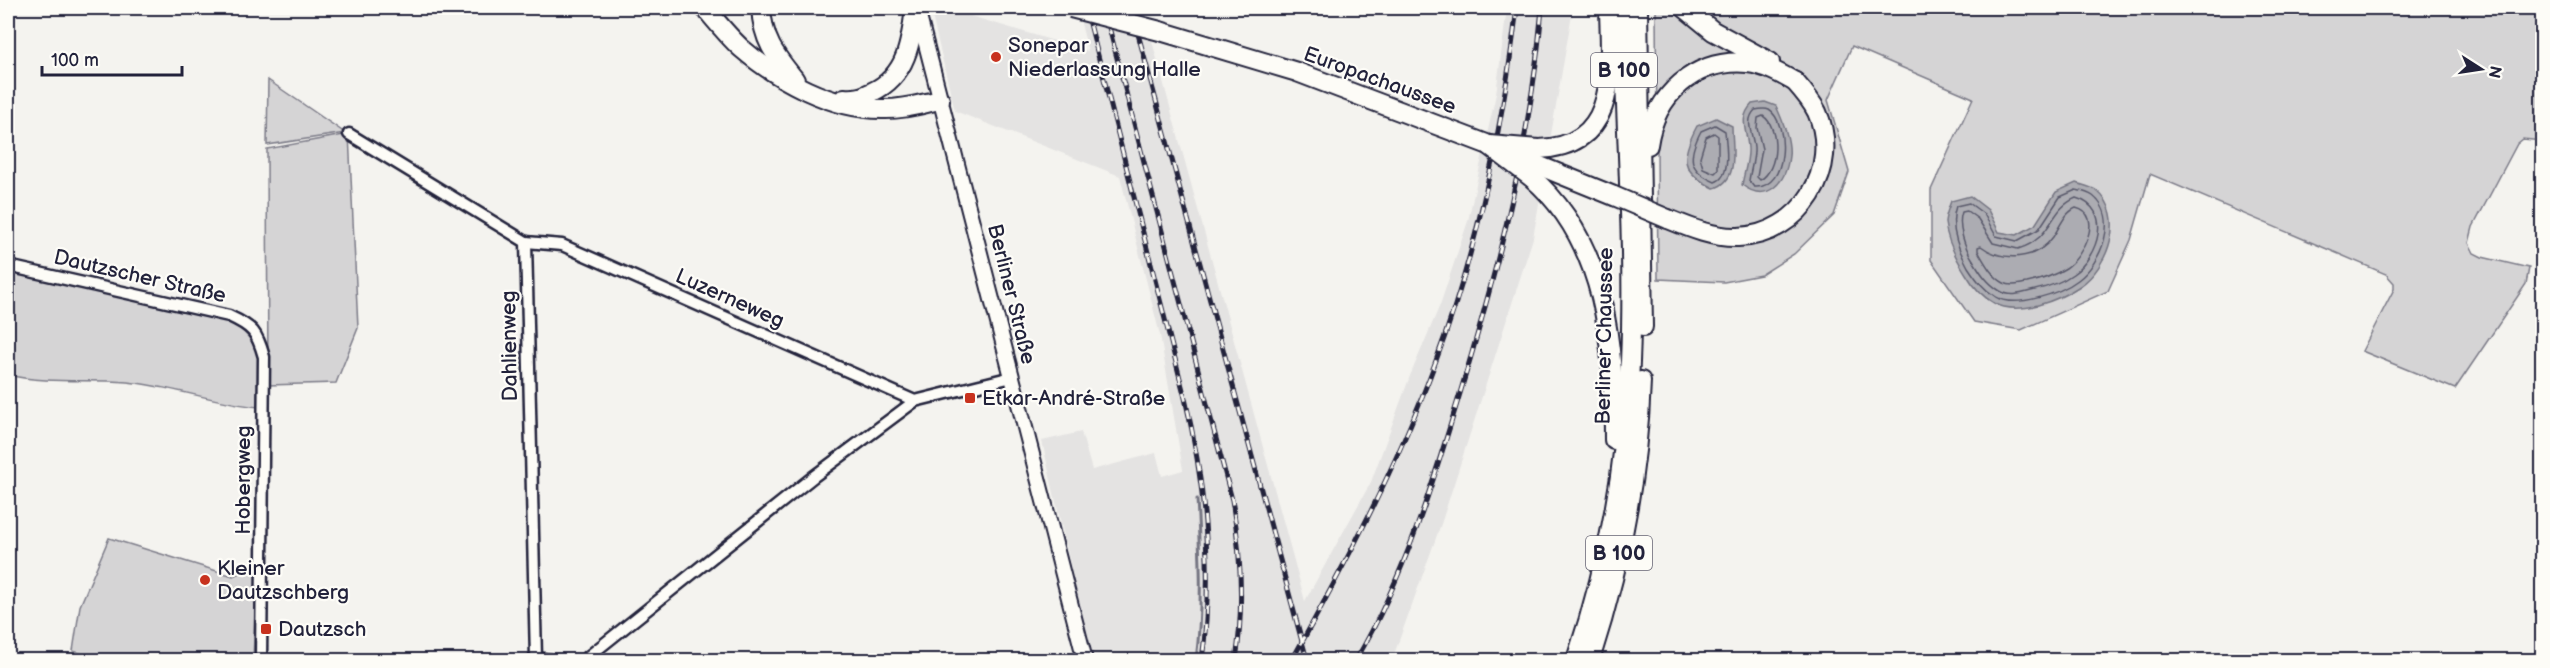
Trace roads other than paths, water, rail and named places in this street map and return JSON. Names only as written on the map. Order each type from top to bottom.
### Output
[{"type":"main road","points":[[705,8],[725,32],[756,60],[783,78],[825,98],[879,110],[903,108],[940,100]]},
{"type":"main road","points":[[761,8],[762,27],[770,47],[800,86]]},
{"type":"main road","points":[[825,98],[857,99],[882,88],[891,81],[905,60],[912,39],[916,8]]},
{"type":"main road","name":"Europachaussee","points":[[1070,8],[1160,31],[1297,72],[1489,145]]},
{"type":"main road","points":[[1535,163],[1556,149],[1576,141],[1592,128],[1602,112],[1608,91],[1609,8]]},
{"type":"main road","name":"Berliner Chaussee","points":[[1576,660],[1597,591],[1614,510],[1624,440],[1630,361],[1623,8]]},
{"type":"main road","name":"Berliner Chaussee","points":[[1590,660],[1617,564],[1638,442],[1642,342],[1642,189],[1638,8]]},
{"type":"main road","points":[[1489,145],[1695,230],[1739,237],[1772,229],[1796,213],[1811,197],[1821,176],[1825,156],[1823,133],[1817,112],[1807,95],[1780,68],[1713,31],[1685,8]]},
{"type":"main road","points":[[1642,189],[1653,122],[1663,102],[1675,86],[1694,73],[1719,65],[1748,63],[1773,70],[1795,82]]},
{"type":"main road","points":[[1489,145],[1535,163],[1546,189],[1584,243],[1604,306],[1612,354],[1614,510]]},
{"type":"street","name":"Berliner Straße","points":[[916,8],[1086,660]]},
{"type":"street","points":[[349,134],[526,242]]},
{"type":"street","name":"Luzerneweg","points":[[526,242],[562,245],[915,401]]},
{"type":"street","name":"Dahlienweg","points":[[526,242],[534,659]]},
{"type":"street","name":"Dautzscher Straße","points":[[8,266],[229,316],[247,324],[258,336]]},
{"type":"street","name":"Hobergweg","points":[[258,336],[264,357],[261,660]]},
{"type":"street","points":[[584,660],[813,477],[915,401],[1012,377]]},
{"type":"street","points":[[534,659],[550,660]]},
{"type":"water","points":[[1765,102],[1776,106],[1779,112],[1788,137],[1789,156],[1784,175],[1774,188],[1759,192],[1742,185],[1748,152],[1744,120],[1752,104]]},
{"type":"water","points":[[1716,118],[1732,126],[1733,163],[1728,178],[1714,188],[1689,170],[1686,155],[1697,126]]},
{"type":"water","points":[[2076,183],[2097,191],[2106,201],[2111,213],[2110,241],[2099,267],[2080,286],[2061,297],[2038,305],[2004,307],[1985,297],[1959,263],[1950,243],[1945,223],[1951,201],[1970,196],[1988,210],[1999,232],[2017,235],[2035,225],[2056,192]]},
{"type":"waterway","points":[[1196,660],[1200,600],[1197,499]]},
{"type":"railway","points":[[1086,8],[1185,398],[1198,463],[1206,528],[1207,561],[1206,627],[1202,660]]},
{"type":"railway","points":[[1104,8],[1232,500],[1238,540],[1240,580],[1240,620],[1236,660]]},
{"type":"railway","points":[[1131,8],[1307,660]]},
{"type":"railway","points":[[1292,660],[1386,479],[1419,404],[1450,322],[1476,234],[1496,144],[1517,8]]},
{"type":"railway","points":[[1356,660],[1389,595],[1416,528],[1440,460],[1475,343],[1512,201],[1522,153],[1542,8]]},
{"type":"place","name":"Sonepar Niederlassung Halle","points":[[996,57]]},
{"type":"place","name":"Etkar-André-Straße","points":[[970,398]]},
{"type":"place","name":"Kleiner Dautzschberg","points":[[205,580]]},
{"type":"place","name":"Dautzsch","points":[[266,629]]}]
